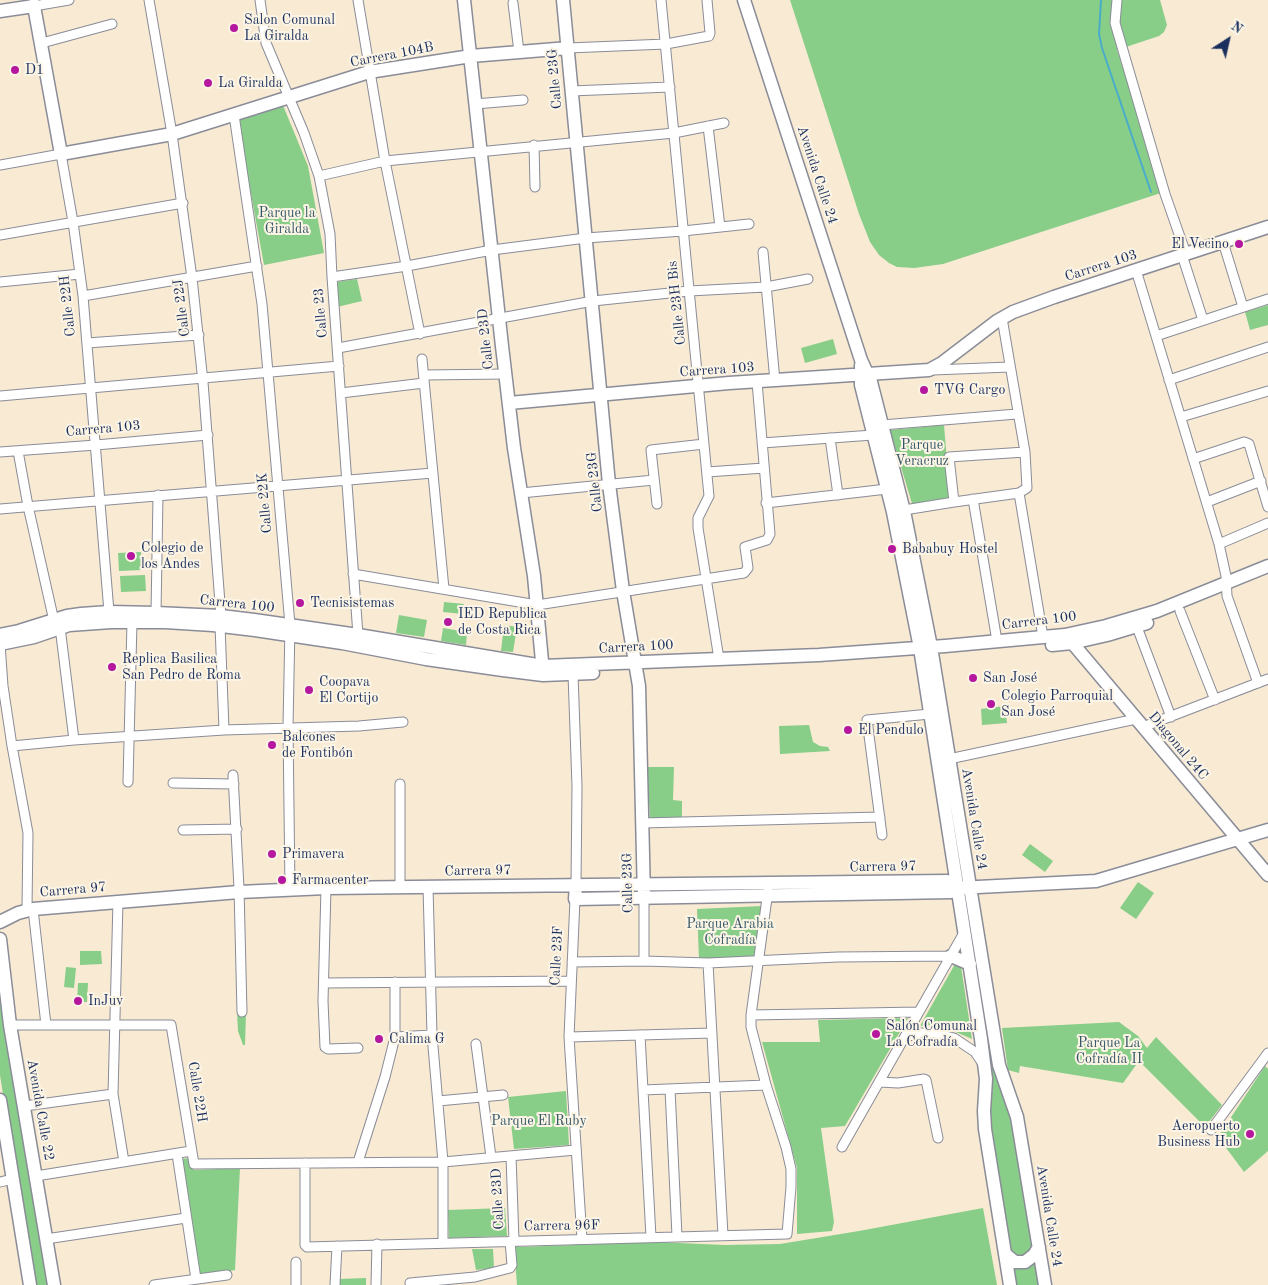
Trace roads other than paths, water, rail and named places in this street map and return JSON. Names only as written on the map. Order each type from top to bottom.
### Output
[{"type":"main road","name":"Calle 23D","points":[[464,0],[498,319],[537,605],[543,670]]},
{"type":"main road","name":"Calle 23G","points":[[563,0],[602,394],[609,484],[623,591],[640,695],[644,892]]},
{"type":"main road","name":"Avenida Calle 24","points":[[744,0],[861,360],[864,375],[861,385],[873,435],[887,489],[899,511]]},
{"type":"main road","points":[[0,11],[34,3]]},
{"type":"main road","name":"Calle 22H","points":[[34,3],[61,154]]},
{"type":"main road","name":"Carrera 104B","points":[[61,154],[172,134],[369,72],[471,56],[568,48]]},
{"type":"main road","name":"Carrera 103","points":[[508,403],[699,386],[928,370],[942,363],[1002,318],[1031,305],[1184,254],[1267,230]]},
{"type":"main road","name":"Avenida Calle 24","points":[[864,375],[871,382],[882,425],[949,759],[964,888],[965,931],[985,1069],[984,1124],[1010,1285]]},
{"type":"main road","name":"Carrera 100","points":[[0,644],[34,637],[67,616],[109,612],[156,612],[290,630],[358,635],[543,670],[926,651],[1069,639],[1137,626],[1180,611],[1268,566]]},
{"type":"main road","name":"Carrera 100","points":[[290,630],[342,643],[426,659],[573,674],[636,666],[719,659],[926,651],[1043,637],[1069,639],[1268,575]]},
{"type":"main road","name":"Carrera 100","points":[[0,635],[57,624],[221,621]]},
{"type":"main road","name":"Diagonal 24C","points":[[1069,639],[1268,875]]},
{"type":"main road","name":"Avenida Calle 24","points":[[926,651],[930,714],[999,1065],[1017,1117],[1045,1285]]},
{"type":"main road","points":[[1211,848],[1218,835],[1220,820]]},
{"type":"main road","name":"Carrera 97","points":[[575,899],[644,892],[768,890],[947,881],[964,888],[1096,881],[1268,830]]},
{"type":"main road","name":"Carrera 97","points":[[0,922],[18,912],[30,909],[239,892],[326,888],[576,885],[644,892]]},
{"type":"main road","name":"Calle 23F","points":[[575,899],[576,885]]},
{"type":"main road","name":"Avenida Calle 22","points":[[0,939],[10,1025],[54,1285]]},
{"type":"main road","points":[[951,956],[970,964]]},
{"type":"main road","points":[[0,1100],[30,1285]]},
{"type":"main road","points":[[1005,1254],[1015,1262],[1026,1262],[1034,1255],[1039,1246]]},
{"type":"street","points":[[34,3],[69,0]]},
{"type":"street","name":"Calle 22J","points":[[149,0],[183,203],[199,335],[221,621],[224,730]]},
{"type":"street","name":"Calle 23","points":[[260,0],[266,43],[304,133],[319,176],[330,234],[358,635]]},
{"type":"street","points":[[358,0],[385,161],[420,334]]},
{"type":"street","name":"Calle 23H Bis","points":[[661,0],[709,496],[698,518],[698,523],[719,659]]},
{"type":"street","name":"Carrera 104B","points":[[568,48],[666,44],[709,36],[707,0]]},
{"type":"street","points":[[1117,0],[1115,23],[1203,320]]},
{"type":"street","points":[[513,2],[519,52]]},
{"type":"street","points":[[42,43],[112,24]]},
{"type":"street","points":[[571,91],[670,87]]},
{"type":"street","points":[[475,104],[523,100]]},
{"type":"street","name":"Calle 22K","points":[[234,115],[262,304],[290,630],[288,727],[290,890]]},
{"type":"street","points":[[319,176],[385,161],[534,145],[674,133],[724,124]]},
{"type":"street","points":[[708,126],[720,227]]},
{"type":"street","points":[[534,145],[535,187]]},
{"type":"street","name":"Carrera 104B","points":[[0,165],[61,154]]},
{"type":"street","name":"Calle 22H","points":[[61,154],[83,296],[109,612]]},
{"type":"street","points":[[0,235],[183,203]]},
{"type":"street","points":[[332,277],[492,250],[586,238],[748,224]]},
{"type":"street","points":[[1223,242],[1243,307]]},
{"type":"street","points":[[762,252],[775,381]]},
{"type":"street","points":[[83,296],[256,266]]},
{"type":"street","points":[[1136,270],[1219,544],[1227,587],[1226,596],[1258,683]]},
{"type":"street","points":[[0,282],[80,274]]},
{"type":"street","points":[[338,348],[593,301],[689,291],[766,286],[808,279]]},
{"type":"street","points":[[1156,336],[1268,298]]},
{"type":"street","points":[[899,511],[1022,491],[1028,486],[1025,452],[1002,318]]},
{"type":"street","points":[[87,343],[199,335]]},
{"type":"street","points":[[1169,380],[1268,347]]},
{"type":"street","points":[[422,359],[444,589]]},
{"type":"street","points":[[0,396],[269,374],[339,366]]},
{"type":"street","name":"Carrera 103","points":[[928,370],[1010,367]]},
{"type":"street","points":[[341,394],[424,379],[505,374]]},
{"type":"street","points":[[354,574],[537,605],[744,573],[748,568],[746,547],[767,540],[769,537],[757,382]]},
{"type":"street","points":[[1181,417],[1268,391]]},
{"type":"street","points":[[882,425],[1017,414]]},
{"type":"street","name":"Carrera 103","points":[[0,452],[208,435]]},
{"type":"street","points":[[762,443],[873,435]]},
{"type":"street","points":[[830,438],[838,495]]},
{"type":"street","points":[[1193,459],[1244,442],[1247,443],[1268,507]]},
{"type":"street","points":[[657,504],[650,451],[704,444]]},
{"type":"street","points":[[18,451],[28,506],[57,624],[74,740]]},
{"type":"street","points":[[954,502],[950,457],[1025,452]]},
{"type":"street","points":[[707,472],[764,468]]},
{"type":"street","points":[[0,509],[100,499],[433,473]]},
{"type":"street","points":[[521,492],[654,480]]},
{"type":"street","points":[[1207,502],[1261,481]]},
{"type":"street","points":[[766,502],[887,489]]},
{"type":"street","points":[[1022,491],[1043,637]]},
{"type":"street","points":[[156,612],[158,495]]},
{"type":"street","points":[[973,499],[997,641]]},
{"type":"street","points":[[1219,544],[1268,523]]},
{"type":"street","points":[[1180,611],[1215,700]]},
{"type":"street","points":[[128,782],[132,622]]},
{"type":"street","points":[[1137,626],[1171,717]]},
{"type":"street","points":[[0,644],[3,686],[28,833],[30,909],[46,1025]]},
{"type":"street","name":"Calle 23F","points":[[573,674],[576,885]]},
{"type":"street","points":[[949,759],[1171,717],[1268,680]]},
{"type":"street","points":[[882,835],[867,720],[930,714]]},
{"type":"street","points":[[12,746],[224,730],[360,726],[403,722]]},
{"type":"street","points":[[173,784],[233,779],[239,892],[242,1012]]},
{"type":"street","points":[[400,784],[400,887]]},
{"type":"street","points":[[642,823],[880,817]]},
{"type":"street","points":[[183,830],[236,829]]},
{"type":"street","points":[[428,887],[432,1035],[443,1162],[443,1244]]},
{"type":"street","points":[[326,888],[323,1030],[325,1047],[328,1049],[358,1048]]},
{"type":"street","points":[[643,1090],[766,1085],[751,1027],[751,1015],[768,890]]},
{"type":"street","name":"Calle 23G","points":[[644,892],[644,960]]},
{"type":"street","name":"Calle 23F","points":[[575,899],[569,1037],[582,1239]]},
{"type":"street","points":[[118,901],[113,1094],[124,1162]]},
{"type":"street","points":[[842,1148],[965,931]]},
{"type":"street","points":[[572,962],[644,960],[708,963],[838,956],[951,956]]},
{"type":"street","points":[[708,963],[723,1235]]},
{"type":"street","points":[[324,983],[571,981]]},
{"type":"street","points":[[358,1162],[395,1037],[396,982]]},
{"type":"street","points":[[751,1015],[919,1012]]},
{"type":"street","points":[[10,1025],[114,1025]]},
{"type":"street","name":"Calle 22H","points":[[114,1025],[171,1025],[194,1164],[306,1163]]},
{"type":"street","points":[[569,1037],[712,1033]]},
{"type":"street","points":[[905,1037],[921,1033],[934,1033],[956,1039],[975,1052],[985,1069]]},
{"type":"street","points":[[395,1037],[432,1035]]},
{"type":"street","points":[[640,1035],[650,1237]]},
{"type":"street","points":[[476,1044],[491,1157]]},
{"type":"street","points":[[1211,1130],[1268,1052]]},
{"type":"street","points":[[879,1082],[898,1083],[926,1080],[938,1138]]},
{"type":"street","name":"Carrera 96F","points":[[306,1163],[305,1245],[307,1247],[787,1234],[791,1169],[766,1085]]},
{"type":"street","points":[[670,1089],[676,1236]]},
{"type":"street","points":[[25,1106],[113,1094]]},
{"type":"street","points":[[438,1101],[503,1095]]},
{"type":"street","points":[[306,1163],[443,1162],[576,1150]]},
{"type":"street","points":[[36,1176],[192,1151]]},
{"type":"street","points":[[177,1154],[196,1279]]},
{"type":"street","name":"Calle 23D","points":[[410,1283],[475,1277],[512,1266],[511,1156]]},
{"type":"street","points":[[0,1182],[13,1180]]},
{"type":"street","points":[[46,1239],[186,1218]]},
{"type":"street","points":[[376,1285],[377,1244]]},
{"type":"street","points":[[335,1285],[337,1246]]},
{"type":"street","points":[[296,1262],[296,1285]]},
{"type":"street","points":[[154,1285],[226,1275]]},
{"type":"waterway","points":[[1101,0],[1099,34],[1102,48],[1151,192]]},
{"type":"place","name":"Salon Comunal La Giralda","points":[[234,28]]},
{"type":"place","name":"D1","points":[[15,70]]},
{"type":"place","name":"La Giralda","points":[[208,83]]},
{"type":"place","name":"El Vecino","points":[[1239,244]]},
{"type":"place","name":"TVG Cargo","points":[[924,390]]},
{"type":"place","name":"Bababuy Hostel","points":[[892,549]]},
{"type":"place","name":"Colegio de los Andes","points":[[131,556]]},
{"type":"place","name":"Tecnisistemas","points":[[300,603]]},
{"type":"place","name":"IED Republica de Costa Rica","points":[[448,622]]},
{"type":"place","name":"Replica Basilica San Pedro de Roma","points":[[112,667]]},
{"type":"place","name":"San José","points":[[973,678]]},
{"type":"place","name":"Coopava El Cortijo","points":[[309,690]]},
{"type":"place","name":"Colegio Parroquial San José","points":[[991,704]]},
{"type":"place","name":"El Pendulo","points":[[848,730]]},
{"type":"place","name":"Balcones de Fontibón","points":[[272,745]]},
{"type":"place","name":"Primavera","points":[[272,854]]},
{"type":"place","name":"Farmacenter","points":[[282,880]]},
{"type":"place","name":"InJuv","points":[[78,1001]]},
{"type":"place","name":"Salón Comunal La Cofradía","points":[[876,1034]]},
{"type":"place","name":"Calima G","points":[[379,1039]]},
{"type":"place","name":"Aeropuerto Business Hub","points":[[1250,1134]]},
{"type":"park label","name":"Parque la Giralda","points":[[287,222]]},
{"type":"park label","name":"Parque Veracruz","points":[[922,454]]},
{"type":"park label","name":"Parque Arabia Cofradía","points":[[730,932]]},
{"type":"park label","name":"Parque La Cofradía II","points":[[1109,1052]]},
{"type":"park label","name":"Parque El Ruby","points":[[539,1121]]}]
